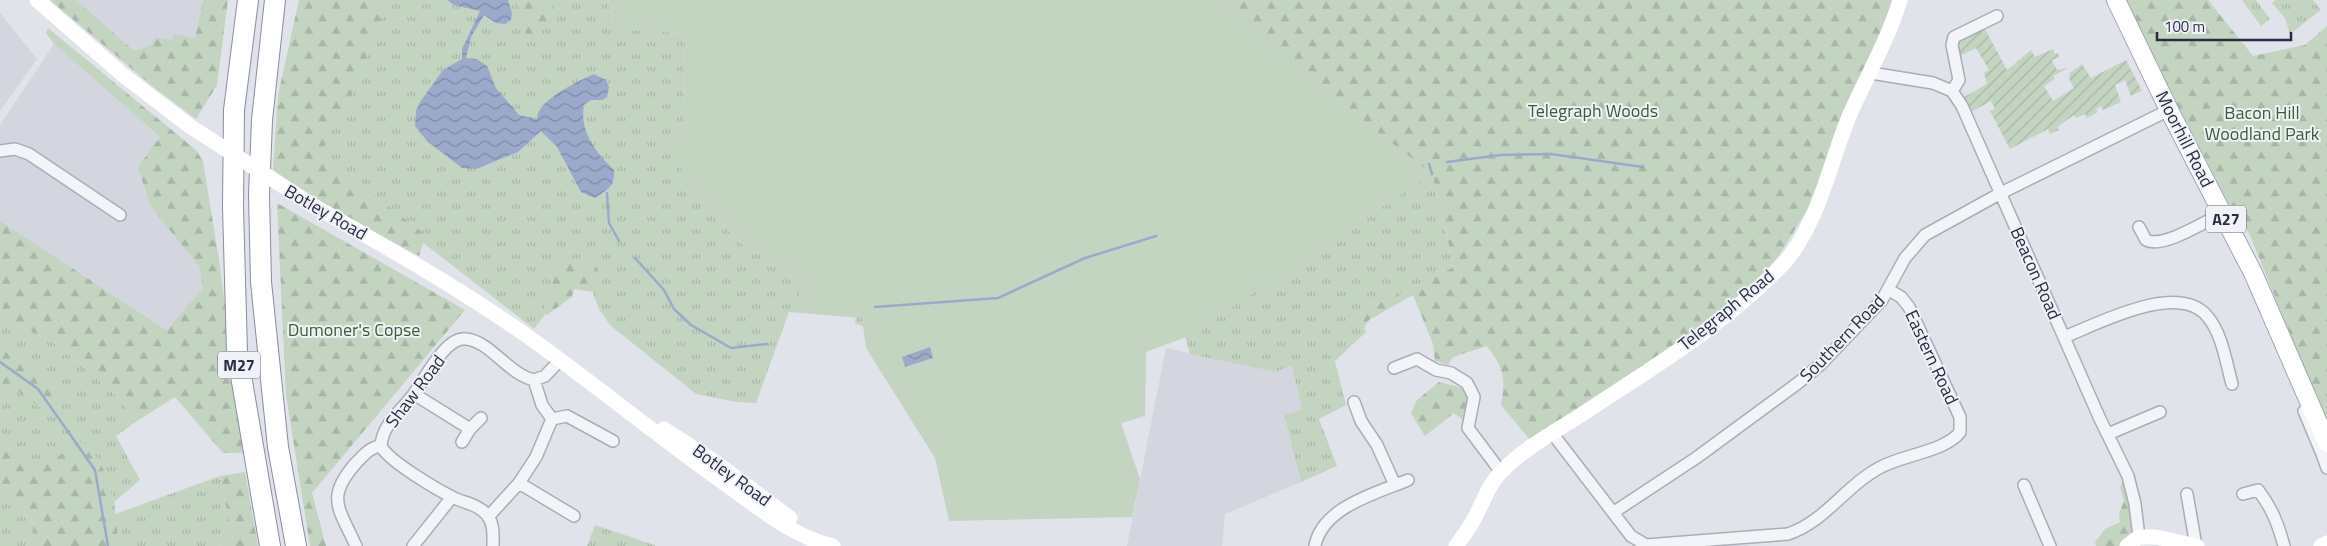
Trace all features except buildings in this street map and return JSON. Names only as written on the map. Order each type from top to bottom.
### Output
[{"type":"highway","name":"M27","points":[[248,0],[234,110],[233,207],[237,352],[270,546]]},
{"type":"highway","name":"M27","points":[[275,0],[262,120],[259,195],[261,282],[278,447],[296,546]]},
{"type":"main road","name":"Botley Road","points":[[37,0],[122,75],[191,127],[314,206],[437,276],[560,360],[626,408],[676,435],[796,522],[837,546]]},
{"type":"main road","name":"Telegraph Road","points":[[1456,546],[1473,521],[1492,482],[1501,472],[1552,433],[1704,331],[1752,293],[1784,263],[1804,235],[1813,217],[1850,114],[1871,73],[1900,0]]},
{"type":"main road","name":"Moorhill Road","points":[[2116,0],[2254,275],[2325,449]]},
{"type":"main road","name":"Botley Road","points":[[626,408],[634,417],[776,520],[822,544],[833,546]]},
{"type":"main road","points":[[2135,543],[2156,537],[2196,546]]},
{"type":"main road","points":[[2321,546],[2327,543]]},
{"type":"street","points":[[1871,73],[1933,83],[1952,91],[1959,80],[1952,45],[1954,37],[1997,16]]},
{"type":"street","name":"Beacon Road","points":[[1952,91],[1962,106],[2128,476],[2135,504],[2135,543]]},
{"type":"street","name":"Southern Road","points":[[1614,512],[1696,458],[1821,364],[1889,290],[1906,258],[1925,235],[2001,193],[2170,110]]},
{"type":"street","points":[[0,151],[15,149],[29,154],[120,214]]},
{"type":"street","points":[[2139,227],[2146,240],[2158,241],[2176,236],[2223,212]]},
{"type":"street","name":"Eastern Road","points":[[1614,512],[1631,536],[1646,545],[1788,534],[1812,524],[1864,477],[1900,458],[1949,443],[1960,432],[1960,417],[1910,307],[1901,297],[1889,290]]},
{"type":"street","points":[[2064,337],[2147,306],[2169,302],[2192,306],[2201,310],[2213,324],[2232,384]]},
{"type":"street","name":"Shaw Road","points":[[381,446],[382,436],[388,426],[450,344],[463,339],[482,346],[513,370],[534,380]]},
{"type":"street","points":[[1394,368],[1417,359],[1436,370],[1451,373],[1467,383],[1474,397],[1468,428],[1501,472]]},
{"type":"street","points":[[552,419],[542,405],[534,380],[545,376],[560,360]]},
{"type":"street","points":[[414,394],[470,429]]},
{"type":"street","points":[[1354,402],[1361,420],[1377,445],[1395,485]]},
{"type":"street","name":"Moorhill Road","points":[[2304,411],[2325,449],[2327,468]]},
{"type":"street","points":[[2108,434],[2160,412]]},
{"type":"street","points":[[552,419],[566,416],[596,426],[613,441]]},
{"type":"street","points":[[462,442],[470,429],[481,418]]},
{"type":"street","points":[[488,517],[519,483],[542,446],[552,419]]},
{"type":"street","points":[[1552,433],[1614,512]]},
{"type":"street","points":[[356,546],[337,503],[338,489],[349,471],[365,454],[381,446],[394,461],[452,497],[481,508],[493,528],[493,546]]},
{"type":"street","points":[[1315,546],[1316,539],[1333,515],[1408,480]]},
{"type":"street","points":[[519,483],[574,516]]},
{"type":"street","points":[[2024,485],[2050,546]]},
{"type":"street","points":[[2244,494],[2258,490],[2262,494],[2277,518],[2284,546]]},
{"type":"street","points":[[2187,494],[2196,546]]},
{"type":"street","points":[[413,546],[452,497]]},
{"type":"shaded area","points":[[76,0],[203,0],[195,38],[173,40],[133,50]]},
{"type":"shaded area","points":[[0,13],[37,59],[0,111]]},
{"type":"shaded area","points":[[54,44],[160,137],[139,167],[143,186],[150,206],[199,266],[203,288],[168,330],[0,221],[0,125]]},
{"type":"shaded area","points":[[1166,348],[1274,372],[1292,364],[1302,410],[1284,415],[1301,482],[1225,514],[1222,546],[1127,546]]},
{"type":"green space","points":[[50,0],[76,0],[133,50],[146,47],[156,38],[172,40],[174,34],[195,38],[203,0],[228,0],[217,85],[196,119],[152,86]]},
{"type":"green space","points":[[299,0],[388,0],[357,86],[325,136],[325,158],[426,235],[419,256],[320,203],[273,170],[278,95]]},
{"type":"green space","points":[[373,0],[608,0],[613,24],[646,31],[685,33],[684,119],[687,135],[687,183],[712,214],[742,244],[809,279],[789,312],[756,403],[736,402],[696,394],[610,325],[599,309],[587,278],[555,302],[534,329],[305,151]]},
{"type":"green space","points":[[519,0],[555,0],[550,17],[540,29],[530,36],[519,28]]},
{"type":"green space","points":[[608,0],[1220,0],[1330,95],[1432,174],[1189,336],[1146,352],[1145,416],[1121,423],[1140,479],[1132,517],[949,521],[935,458],[866,348],[862,318],[789,312],[809,279],[742,244],[712,214],[687,183],[672,146],[687,135],[684,119],[685,33],[618,30],[613,24]]},
{"type":"green space","name":"Telegraph Woods","points":[[1220,0],[1895,0],[1814,199],[1780,254],[1759,280],[1684,339],[1531,441],[1501,405],[1502,374],[1497,361],[1487,346],[1453,357],[1448,365],[1435,361],[1433,344],[1413,295],[1369,320],[1363,330],[1355,315],[1454,267],[1432,174],[1330,96]]},
{"type":"green space","name":"Bacon Hill Woodland Park","points":[[2123,0],[2208,0],[2253,56],[2305,45],[2327,26],[2327,424],[2249,233],[2235,216]]},
{"type":"green space","points":[[2242,0],[2256,0],[2270,19],[2261,26]]},
{"type":"green space","points":[[2275,0],[2313,0],[2321,10],[2290,34],[2285,18],[2272,3]]},
{"type":"green space","points":[[48,28],[196,150],[203,161],[220,266],[243,453],[223,453],[175,397],[137,421],[119,398],[58,345],[0,316],[0,221],[167,330],[203,288],[199,266],[150,206],[138,167],[160,137],[54,44],[46,33]]},
{"type":"green space","points":[[1982,28],[1986,31],[2007,70],[2031,50],[2035,57],[2053,49],[2055,54],[2058,53],[2059,57],[2052,60],[2057,70],[2068,68],[2053,76],[2055,79],[2044,86],[2053,101],[2074,88],[2069,79],[2070,73],[2082,64],[2091,78],[2126,60],[2142,91],[2131,96],[2125,80],[2115,85],[2121,102],[2103,110],[2101,106],[2096,109],[2098,112],[2087,118],[2085,114],[2076,118],[2074,115],[2057,127],[2059,130],[2050,134],[2048,129],[2010,149],[1990,111],[1995,109],[1991,101],[1971,112],[1964,97],[1987,84],[1984,73],[1989,70],[1976,48],[1958,57],[1957,41]]},
{"type":"green space","points":[[1330,95],[1432,174],[1454,267],[1355,315],[1366,332],[1335,361],[1346,405],[1319,419],[1337,466],[1301,482],[1284,415],[1302,410],[1292,365],[1275,372],[1190,354],[1185,336],[864,327],[855,323],[858,303]]},
{"type":"green space","name":"Dumoner's Copse","points":[[277,203],[465,310],[312,493],[326,546],[310,546],[286,395]]},
{"type":"green space","points":[[562,261],[581,261],[597,267],[600,279],[595,292],[574,289],[572,297],[547,315],[543,311],[553,286],[553,269]]},
{"type":"green space","points":[[0,316],[58,345],[119,398],[137,421],[116,436],[140,480],[114,502],[101,463],[39,468],[0,443],[0,409],[16,390],[65,398],[40,376],[0,347]]},
{"type":"green space","points":[[0,347],[40,376],[65,398],[42,409],[16,390],[0,409]]},
{"type":"green space","points":[[1439,382],[1463,388],[1467,400],[1466,412],[1463,420],[1454,413],[1425,436],[1411,413],[1417,400]]},
{"type":"green space","points":[[83,441],[101,463],[114,502],[119,546],[38,546],[31,520],[0,492],[0,443],[39,468]]},
{"type":"green space","points":[[245,472],[258,546],[218,546],[233,540],[220,476]]},
{"type":"green space","points":[[220,476],[233,540],[218,546],[119,546],[115,514]]},
{"type":"green space","points":[[2123,482],[2126,482],[2136,535],[2121,546],[2096,546],[2095,542],[2105,529],[2120,522],[2119,514],[2124,501],[2120,487]]},
{"type":"green space","points":[[0,492],[31,520],[38,546],[0,546]]},
{"type":"green space","points":[[595,525],[657,546],[587,546]]},
{"type":"water","points":[[447,0],[508,0],[512,13],[511,20],[505,24],[496,23],[484,15],[471,37],[466,58],[477,59],[487,66],[496,88],[519,115],[537,119],[544,105],[559,92],[594,74],[606,80],[609,87],[607,97],[602,100],[591,100],[584,105],[583,115],[590,141],[614,170],[612,184],[607,190],[595,198],[581,192],[557,147],[541,131],[518,152],[476,169],[462,168],[427,141],[415,126],[416,111],[420,102],[443,70],[462,59],[462,49],[480,11],[454,5]]},
{"type":"water","points":[[930,347],[933,358],[905,367],[902,357]]},
{"type":"waterway","points":[[1447,162],[1500,155],[1551,154],[1643,167]]},
{"type":"waterway","points":[[1429,164],[1432,174]]},
{"type":"waterway","points":[[607,193],[609,223],[619,241]]},
{"type":"waterway","points":[[875,307],[998,298],[1085,258],[1156,236]]},
{"type":"waterway","points":[[635,258],[664,290],[674,309],[691,325],[731,348],[767,344]]},
{"type":"waterway","points":[[0,362],[38,389],[95,470],[108,546]]}]
